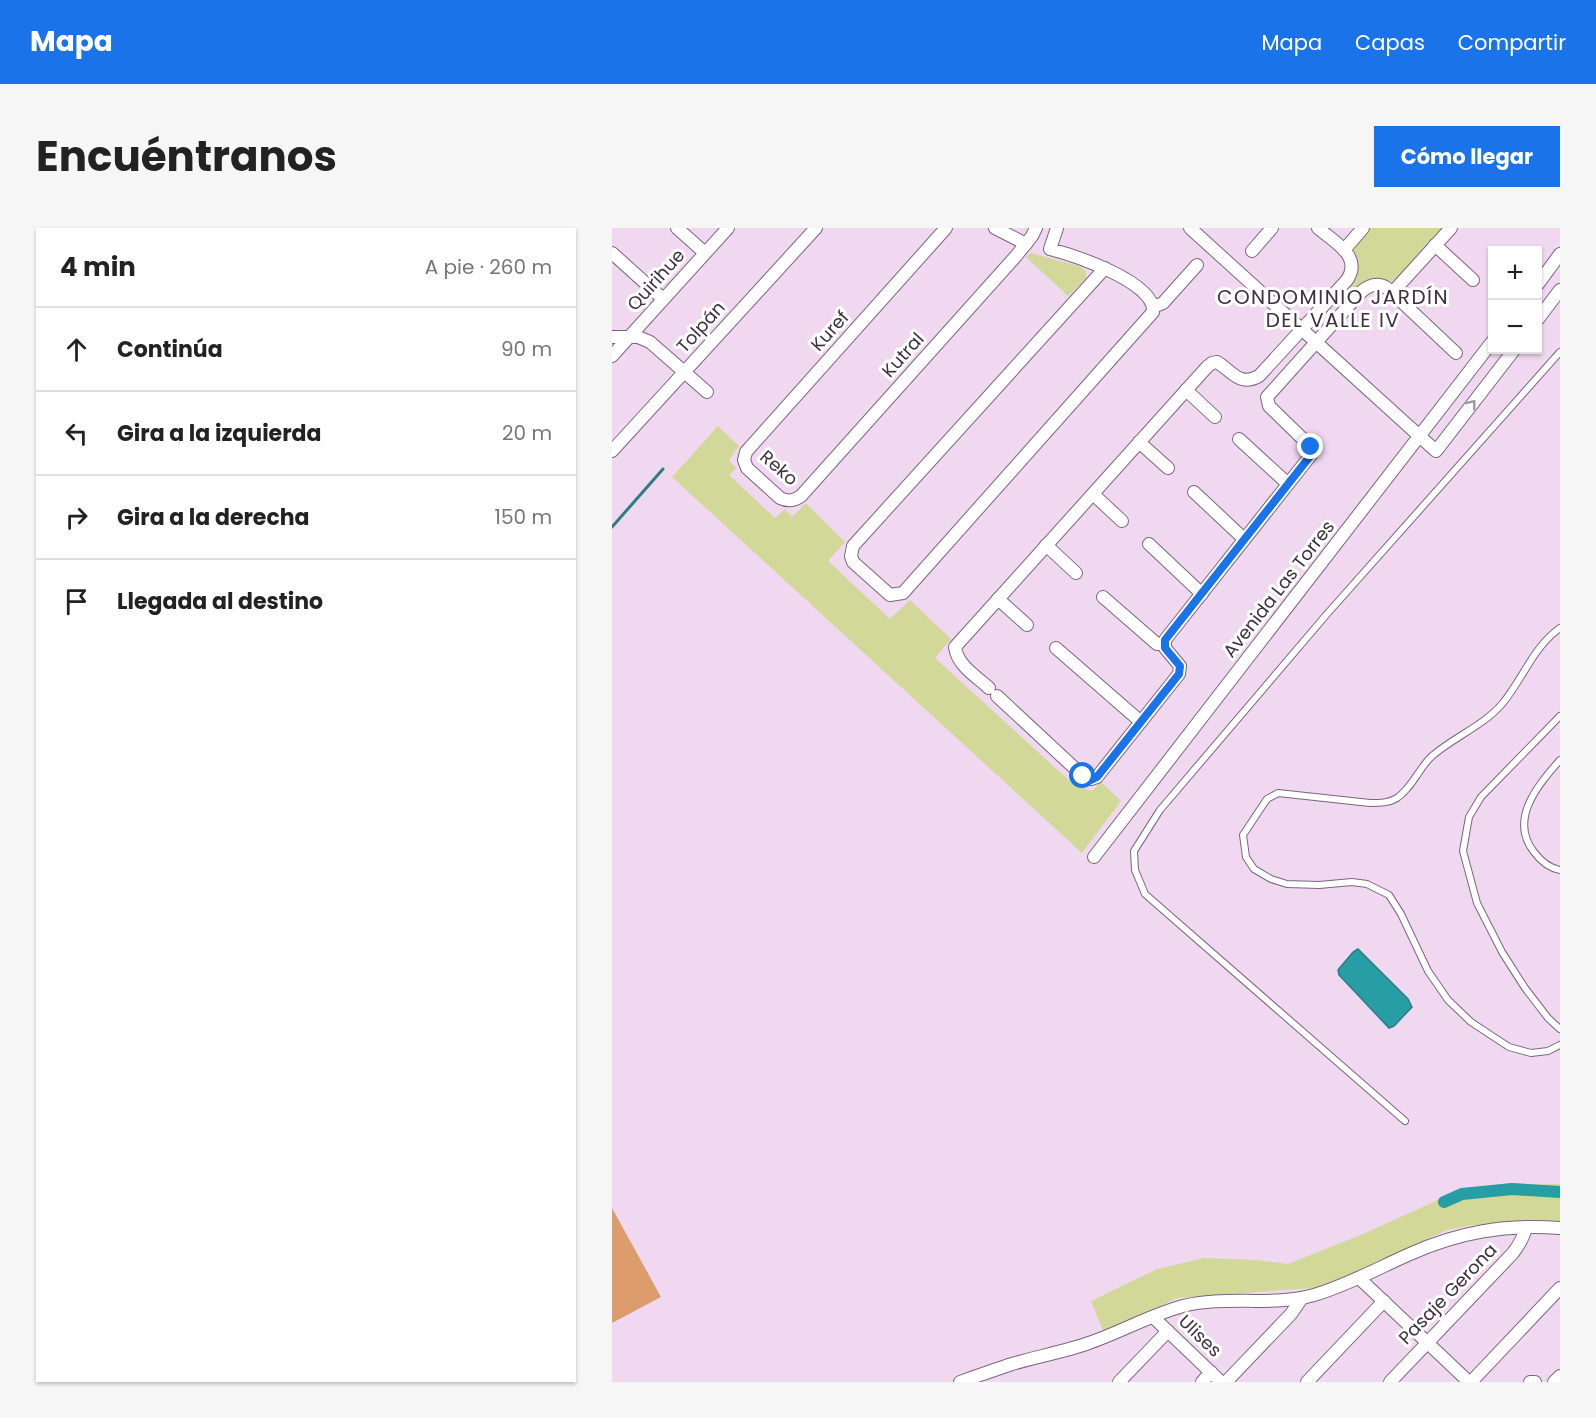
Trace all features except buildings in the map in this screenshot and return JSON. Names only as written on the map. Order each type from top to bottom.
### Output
[{"type":"street","points":[[677,228],[705,253]]},
{"type":"street","name":"Quirihue","points":[[612,356],[728,228]]},
{"type":"street","name":"Kuref","points":[[744,460],[748,448],[946,228]]},
{"type":"street","points":[[995,228],[1026,244]]},
{"type":"street","name":"Kutral","points":[[792,501],[801,496],[1026,244],[1036,228]]},
{"type":"street","points":[[1057,228],[1050,249],[1105,268],[1131,282],[1152,302],[1153,312],[903,593],[891,595],[853,562],[851,556],[853,546],[1105,268]]},
{"type":"street","points":[[1190,228],[1436,451],[1511,354]]},
{"type":"street","points":[[1252,251],[1272,228]]},
{"type":"street","points":[[1318,228],[1348,254],[1352,262],[1350,275],[1259,376],[1248,380],[1235,376],[1217,362],[1207,367],[954,647],[960,663],[1083,776],[1091,780],[1097,777],[1179,674],[1180,666],[1165,648],[1165,640],[1311,455],[1311,447],[1269,406],[1267,397],[1365,289],[1372,285],[1380,285],[1392,293],[1456,353]]},
{"type":"street","points":[[1344,250],[1363,228]]},
{"type":"street","points":[[1392,293],[1451,228]]},
{"type":"street","name":"Tolpán","points":[[612,451],[685,372],[808,231]]},
{"type":"street","points":[[1435,245],[1473,280]]},
{"type":"street","points":[[612,253],[663,299]]},
{"type":"street","points":[[1542,279],[1560,254]]},
{"type":"street","points":[[1153,307],[1163,303],[1197,266]]},
{"type":"street","points":[[1542,314],[1560,290]]},
{"type":"street","points":[[612,337],[630,337],[651,342],[707,392]]},
{"type":"street","name":"Avenida Las Torres","points":[[1094,857],[1488,347]]},
{"type":"street","points":[[1186,390],[1215,417]]},
{"type":"street","points":[[1239,440],[1288,484]]},
{"type":"street","points":[[1139,442],[1168,468]]},
{"type":"street","name":"Reko","points":[[744,460],[750,471],[780,498],[792,501]]},
{"type":"street","points":[[1194,492],[1244,539]]},
{"type":"street","points":[[1093,494],[1122,521]]},
{"type":"street","points":[[1149,544],[1202,594]]},
{"type":"street","points":[[1046,545],[1076,573]]},
{"type":"street","points":[[1103,597],[1157,644],[1165,644]]},
{"type":"street","points":[[998,598],[1027,626]]},
{"type":"street","points":[[1056,648],[1141,722]]},
{"type":"street","points":[[960,1382],[1087,1344],[1183,1306],[1225,1300],[1302,1298],[1359,1278],[1411,1253],[1454,1237],[1475,1232],[1526,1227],[1560,1228]]},
{"type":"street","name":"Pasaje Gerona","points":[[1390,1382],[1513,1253],[1520,1244],[1526,1227]]},
{"type":"street","points":[[1359,1278],[1470,1382],[1560,1288]]},
{"type":"street","points":[[1224,1382],[1291,1314],[1302,1298]]},
{"type":"street","points":[[1307,1382],[1384,1301]]},
{"type":"street","name":"Ulises","points":[[1153,1317],[1224,1382]]},
{"type":"street","points":[[1119,1382],[1168,1331]]},
{"type":"street","points":[[1202,1382],[1211,1372]]},
{"type":"street","points":[[1554,1382],[1560,1376]]},
{"type":"street","points":[[1530,1382],[1535,1382]]},
{"type":"lane","points":[[1405,1121],[1145,894],[1135,870],[1134,851],[1167,801],[1328,614],[1560,352]]},
{"type":"lane","points":[[1560,628],[1549,636],[1504,702],[1493,713],[1432,756],[1396,799],[1370,803],[1278,793],[1267,799],[1243,835],[1246,857],[1254,869],[1271,879],[1287,884],[1319,885],[1352,882],[1367,884],[1389,895],[1401,914],[1428,971],[1448,1000],[1471,1022],[1509,1047],[1531,1053],[1548,1051],[1560,1045]]},
{"type":"lane","points":[[1560,716],[1481,796],[1469,817],[1463,851],[1477,903],[1502,952],[1524,988],[1560,1029]]},
{"type":"lane","points":[[1560,760],[1540,783],[1527,807],[1524,826],[1529,846],[1540,860],[1560,870]]},
{"type":"green space","points":[[1367,228],[1444,228],[1398,278],[1392,281],[1372,278],[1360,285],[1346,300],[1340,295],[1354,280],[1358,271],[1358,259],[1352,247]]},
{"type":"green space","points":[[1031,253],[1079,266],[1086,271],[1086,278],[1068,296],[1026,257]]},
{"type":"green space","points":[[718,426],[739,446],[729,460],[736,468],[729,475],[775,518],[785,509],[792,517],[806,503],[845,542],[828,561],[890,619],[910,600],[951,639],[935,658],[1074,785],[1092,791],[1101,782],[1121,801],[1082,853],[672,477]]},
{"type":"green space","points":[[1560,1184],[1560,1226],[1473,1225],[1447,1230],[1337,1281],[1312,1288],[1177,1298],[1104,1333],[1091,1301],[1157,1269],[1204,1258],[1288,1264],[1363,1234],[1460,1190],[1508,1185]]},
{"type":"water","points":[[1358,949],[1408,999],[1412,1007],[1394,1026],[1389,1028],[1339,975],[1338,970]]},
{"type":"waterway","points":[[612,527],[663,469]]},
{"type":"waterway","points":[[1444,1202],[1462,1194],[1512,1189],[1560,1192]]},
{"type":"district","name":"CONDOMINIO JARDÍN DEL VALLE IV","points":[[1333,308]]},
{"type":"route","points":[[1083,776],[1091,780],[1097,777],[1179,674],[1180,666],[1165,648],[1165,640],[1311,455],[1311,447]]}]
